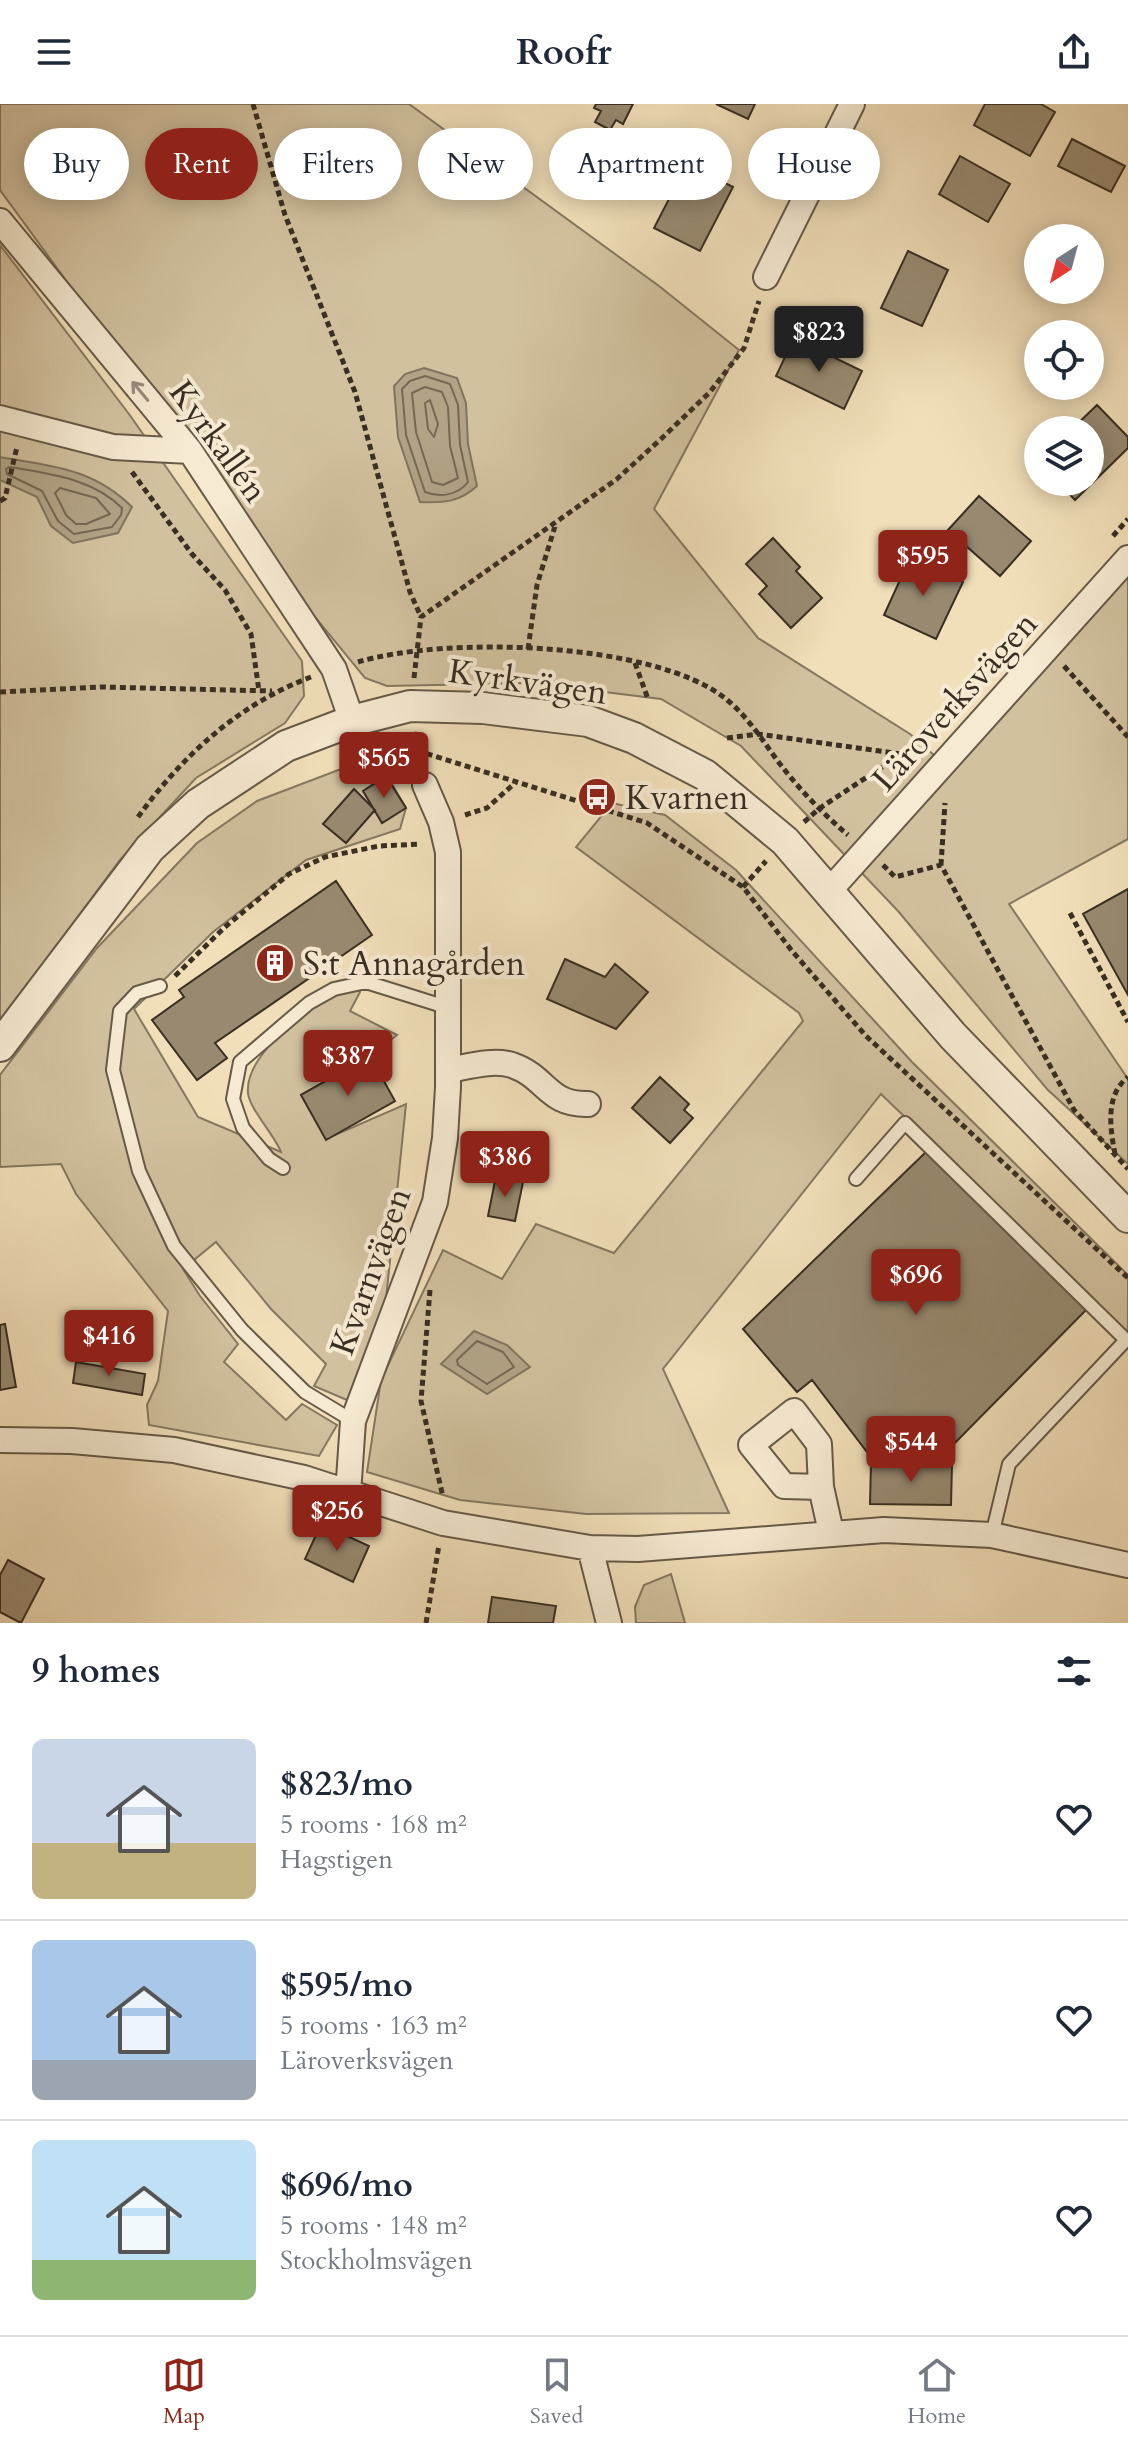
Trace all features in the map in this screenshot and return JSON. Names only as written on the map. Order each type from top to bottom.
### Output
[{"type":"street","points":[[766,277],[852,104]]},
{"type":"street","name":"Kyrkallén","points":[[0,221],[190,451],[334,669],[352,721]]},
{"type":"street","points":[[0,418],[118,447],[190,451]]},
{"type":"street","name":"Läroverksvägen","points":[[830,890],[1128,558]]},
{"type":"street","name":"Kyrkvägen","points":[[0,1046],[150,848],[198,804],[286,746],[352,721],[410,706],[483,708],[588,721],[634,738],[705,775],[785,841],[830,890],[896,974],[1128,1217]]},
{"type":"street","name":"Kvarnvägen","points":[[348,1494],[353,1421],[423,1242],[435,1202],[445,1138],[448,852],[441,822],[425,785]]},
{"type":"street","points":[[448,1070],[502,1062],[546,1085],[558,1100],[588,1104]]},
{"type":"street","points":[[0,1440],[72,1441],[174,1450],[304,1478],[348,1494],[590,1548],[638,1549],[884,1530],[992,1535],[1073,1550],[1128,1565]]},
{"type":"street","points":[[821,1487],[831,1532]]},
{"type":"street","points":[[590,1548],[609,1623]]},
{"type":"lane","points":[[283,1168],[269,1159],[243,1128],[233,1099],[240,1062],[309,1003],[334,989],[366,982],[446,1007]]},
{"type":"lane","points":[[160,986],[137,993],[120,1011],[113,1070],[139,1171],[174,1246],[242,1330],[305,1392],[353,1421]]},
{"type":"lane","points":[[856,1179],[905,1123],[1126,1340],[1009,1464],[992,1535]]},
{"type":"path","points":[[253,104],[285,215],[355,392],[410,592],[421,617],[418,649]]},
{"type":"path","points":[[421,617],[617,479],[710,392],[744,348],[766,277]]},
{"type":"path","points":[[118,447],[192,554],[225,590],[251,634],[259,691]]},
{"type":"path","points":[[2,500],[16,454]]},
{"type":"path","points":[[1107,543],[1128,519]]},
{"type":"path","points":[[528,649],[537,585],[557,522]]},
{"type":"path","points":[[1046,649],[1128,737]]},
{"type":"path","points":[[635,663],[648,699]]},
{"type":"path","points":[[0,692],[101,687],[273,691]]},
{"type":"path","points":[[820,808],[902,754],[968,695]]},
{"type":"path","points":[[727,738],[758,734],[902,754]]},
{"type":"path","points":[[367,749],[418,751],[647,823],[743,887],[792,951],[866,1036],[1128,1278]]},
{"type":"path","points":[[441,822],[487,808],[517,782]]},
{"type":"path","points":[[160,986],[187,968],[225,927],[289,874],[325,857],[415,842],[448,852]]},
{"type":"path","points":[[1070,913],[1128,1022]]},
{"type":"path","points":[[1115,1155],[1109,1123],[1117,1086],[1128,1077]]},
{"type":"path","points":[[423,1242],[431,1295],[421,1401],[442,1479],[444,1514],[426,1623]]},
{"type":"shaded area","points":[[0,104],[409,104],[442,128],[418,128],[418,200],[533,200],[533,194],[659,286],[739,350],[654,509],[758,638],[910,734],[943,763],[1128,573],[1128,839],[1009,904],[1128,1079],[1128,1164],[1047,1089],[898,911],[741,746],[661,699],[532,683],[387,686],[365,678],[287,583],[0,190]]},
{"type":"shaded area","points":[[0,245],[129,414],[302,661],[304,696],[285,723],[196,778],[120,860],[0,1022]]},
{"type":"shaded area","points":[[362,761],[398,766],[387,776],[406,808],[400,829],[306,860],[213,932],[134,1009],[198,1117],[281,1152],[248,1093],[250,1077],[258,1061],[286,1028],[322,1002],[354,988],[360,992],[350,1011],[397,1035],[370,1056],[301,1095],[326,1139],[406,1104],[385,1309],[354,1393],[347,1400],[314,1386],[326,1364],[271,1309],[216,1242],[183,1269],[238,1344],[224,1362],[286,1420],[302,1404],[337,1425],[319,1456],[149,1425],[147,1405],[158,1381],[168,1311],[76,1194],[61,1164],[0,1167],[0,1075],[97,948],[197,843],[257,801]]},
{"type":"shaded area","points":[[612,803],[665,815],[736,870],[912,1062],[1128,1275],[1128,1333],[881,1094],[663,1369],[729,1513],[586,1514],[460,1500],[367,1472],[381,1380],[443,1250],[502,1279],[536,1224],[614,1253],[803,1021],[799,1013],[576,847]]},
{"type":"shaded area","points":[[671,1574],[685,1623],[636,1623],[635,1607],[644,1585]]},
{"type":"water","points":[[424,368],[457,378],[466,403],[468,444],[477,486],[451,500],[420,502],[398,437],[394,386],[405,374]]},
{"type":"water","points":[[0,457],[54,466],[87,476],[132,507],[118,533],[73,543],[51,526],[37,497],[0,480]]},
{"type":"water","points":[[474,1331],[507,1345],[530,1367],[487,1394],[441,1364]]},
{"type":"building","points":[[596,104],[633,104],[623,124],[616,120],[611,128],[595,122],[601,111],[594,108]]},
{"type":"building","points":[[716,104],[755,104],[748,119]]},
{"type":"building","points":[[985,104],[1041,104],[1055,112],[1030,156],[974,125]]},
{"type":"building","points":[[1072,139],[1125,166],[1111,192],[1058,166]]},
{"type":"building","points":[[960,156],[1010,184],[988,222],[939,194]]},
{"type":"building","points":[[668,200],[726,200],[700,251],[654,228]]},
{"type":"building","points":[[908,251],[948,270],[922,326],[881,308]]},
{"type":"building","points":[[794,338],[862,371],[844,409],[776,376]]},
{"type":"building","points":[[1097,405],[1128,437],[1128,448],[1104,472],[1104,416],[1086,416]]},
{"type":"building","points":[[979,496],[1031,541],[1000,576],[948,530]]},
{"type":"building","points":[[773,538],[800,567],[796,571],[822,598],[791,628],[759,594],[767,586],[746,564]]},
{"type":"building","points":[[910,558],[963,582],[936,639],[884,615]]},
{"type":"building","points":[[386,776],[406,808],[382,823],[363,791]]},
{"type":"building","points":[[354,789],[375,810],[346,843],[323,824]]},
{"type":"building","name":"S:t Annagården","points":[[336,881],[372,935],[215,1043],[227,1058],[197,1080],[152,1020],[184,997],[179,990]]},
{"type":"building","points":[[1128,889],[1128,995],[1083,914]]},
{"type":"building","points":[[565,959],[605,977],[615,964],[648,992],[616,1029],[547,999]]},
{"type":"building","points":[[370,1056],[395,1101],[326,1140],[301,1095]]},
{"type":"building","points":[[660,1077],[689,1104],[684,1110],[693,1118],[670,1143],[632,1108]]},
{"type":"building","points":[[926,1152],[1086,1310],[944,1454],[867,1452],[812,1380],[797,1392],[743,1329]]},
{"type":"building","points":[[496,1176],[523,1182],[515,1221],[488,1216]]},
{"type":"building","points":[[5,1324],[16,1387],[0,1390],[0,1325]]},
{"type":"building","points":[[76,1362],[145,1374],[142,1395],[73,1383]]},
{"type":"building","points":[[871,1463],[952,1464],[951,1505],[870,1504]]},
{"type":"building","points":[[321,1524],[369,1546],[353,1582],[305,1559]]},
{"type":"building","points":[[8,1560],[44,1579],[21,1623],[0,1612],[0,1575]]},
{"type":"building","points":[[492,1597],[556,1606],[553,1623],[488,1623]]},
{"type":"place","name":"Kvarnen","points":[[597,797]]},
{"type":"place","name":"S:t Annagården","points":[[275,963]]}]
